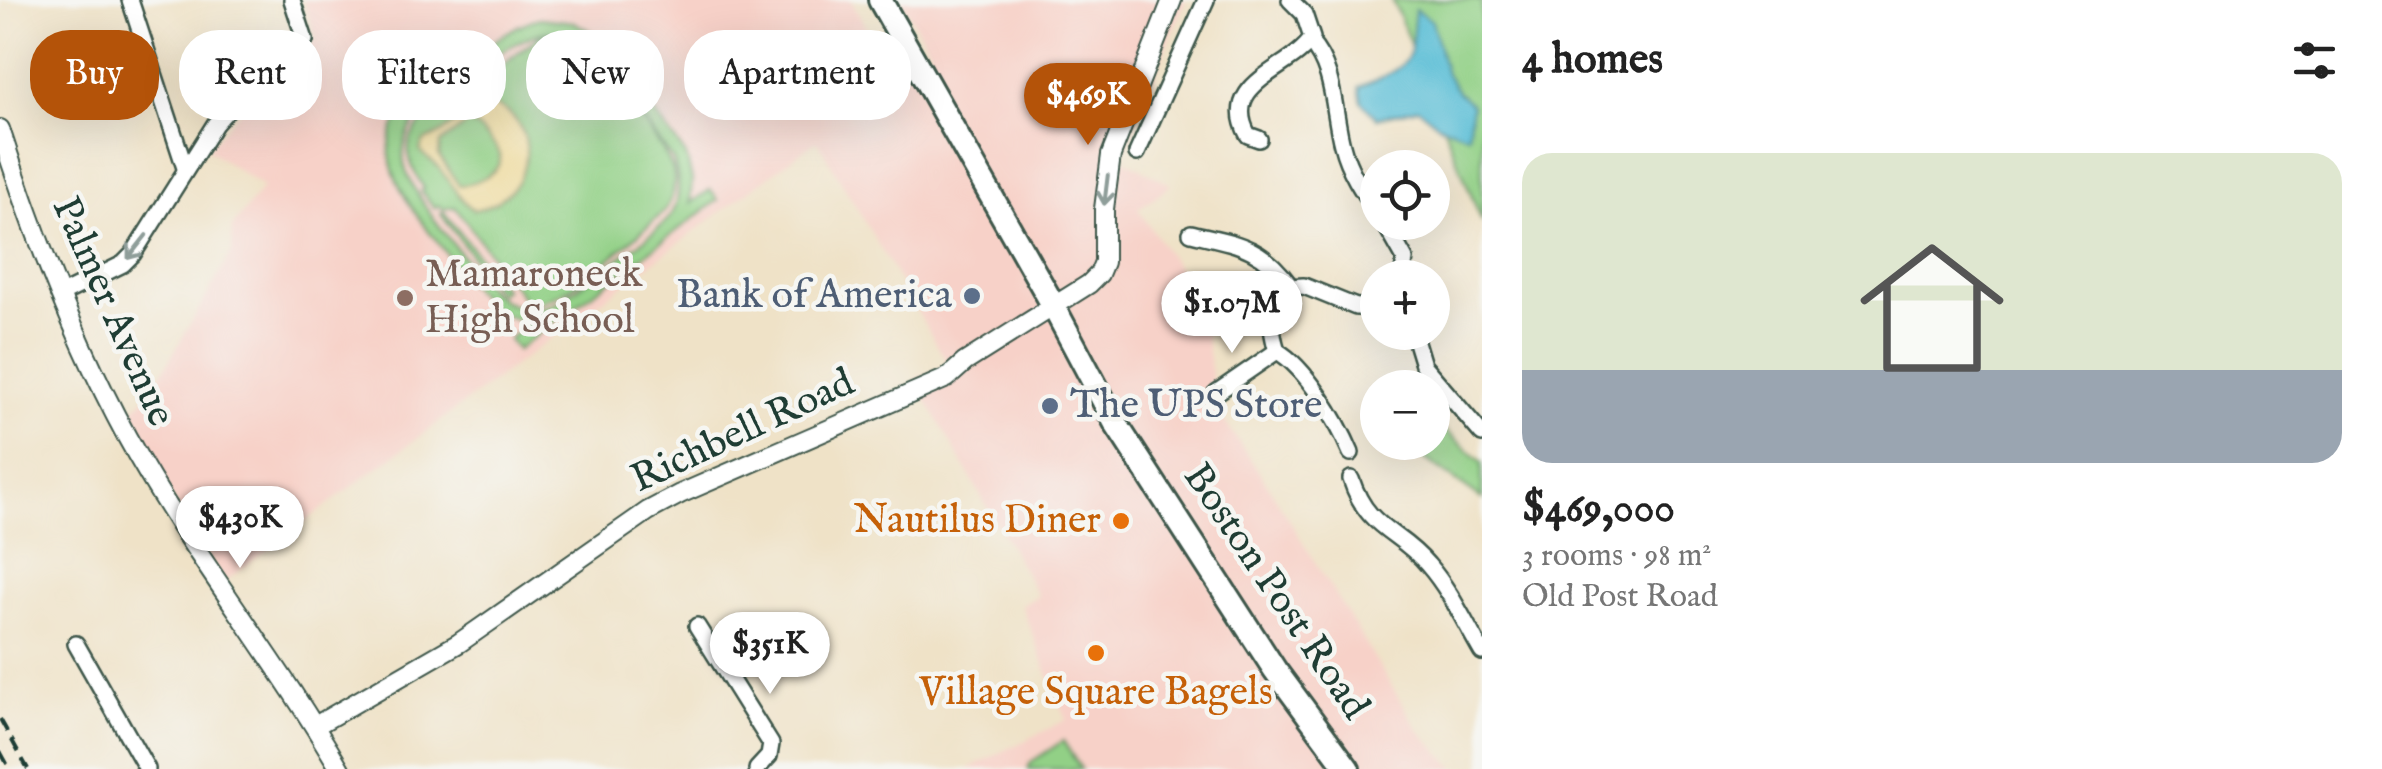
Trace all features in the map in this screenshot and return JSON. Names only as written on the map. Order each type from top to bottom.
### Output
[{"type":"main road","name":"Boston Post Road","points":[[880,0],[1116,424],[1275,670],[1348,769]]},
{"type":"street","points":[[130,0],[185,168]]},
{"type":"street","points":[[60,295],[123,264],[156,222],[185,168],[215,124],[245,90],[304,40],[292,0]]},
{"type":"street","name":"Richbell Road","points":[[315,726],[459,643],[648,511],[947,378],[965,362],[1089,284],[1104,262],[1110,155],[1172,0]]},
{"type":"street","points":[[1137,153],[1206,0]]},
{"type":"street","points":[[1290,0],[1304,14],[1310,42],[1326,68],[1343,149],[1360,187]]},
{"type":"street","points":[[1259,139],[1248,135],[1244,128],[1246,95],[1267,73],[1310,42]]},
{"type":"street","name":"Palmer Avenue","points":[[0,129],[60,295],[94,372],[138,455],[340,769]]},
{"type":"street","points":[[1191,234],[1241,244],[1259,253],[1272,262],[1290,288]]},
{"type":"street","points":[[1351,453],[1328,410],[1288,358],[1277,351],[1270,322],[1282,292],[1290,288],[1304,286],[1360,306]]},
{"type":"street","points":[[1418,350],[1423,365],[1482,434]]},
{"type":"street","points":[[1216,393],[1277,351]]},
{"type":"street","points":[[1351,479],[1368,514],[1428,564],[1482,652]]},
{"type":"street","points":[[698,626],[772,744],[769,756],[757,769]]},
{"type":"street","points":[[76,644],[147,769]]},
{"type":"shaded area","points":[[303,0],[851,0],[868,30],[684,30],[684,120],[911,120],[911,68],[930,51],[901,0],[1186,0],[1122,158],[1171,185],[1138,209],[1201,303],[1216,409],[1262,476],[1418,729],[1456,769],[968,769],[1066,720],[1021,605],[1038,596],[915,380],[948,364],[817,140],[224,582],[123,421],[154,387],[232,252],[232,228],[263,187],[207,149],[232,120],[322,120],[322,30],[313,30]]},
{"type":"green space","points":[[1392,0],[1482,0],[1482,222],[1399,16]]},
{"type":"green space","points":[[540,18],[574,22],[588,30],[526,30],[526,39],[506,48],[506,34]]},
{"type":"green space","points":[[526,47],[526,120],[642,120],[674,177],[671,200],[662,214],[598,269],[560,293],[527,303],[455,207],[435,208],[421,191],[424,188],[409,155],[411,137],[424,120],[506,120],[506,62]]},
{"type":"green space","points":[[399,120],[416,120],[403,156],[416,192],[489,290],[522,307],[559,301],[620,258],[672,214],[678,194],[673,160],[643,120],[660,120],[686,155],[692,180],[690,203],[710,190],[718,200],[517,350],[509,339],[530,322],[504,315],[483,300],[411,206],[392,168],[394,128]]},
{"type":"green space","points":[[444,212],[504,289],[498,293],[441,214]]},
{"type":"green space","points":[[1450,435],[1482,462],[1482,499],[1427,460],[1450,460]]},
{"type":"green space","points":[[1063,741],[1081,769],[1028,769],[1031,762]]},
{"type":"sand","points":[[506,112],[510,114],[521,128],[526,144],[520,178],[493,204],[474,210],[420,150],[424,141],[459,120],[506,120]],"holes":[[[468,123],[481,131],[499,154],[498,165],[477,181],[459,185],[439,156],[440,144]]]},
{"type":"water","points":[[1415,9],[1432,21],[1446,74],[1472,105],[1468,135],[1439,125],[1418,108],[1377,118],[1362,102],[1359,87],[1405,61],[1412,42]]},
{"type":"railway","points":[[0,719],[28,769]]},
{"type":"railway","points":[[0,751],[10,769]]},
{"type":"place","name":"Bank of America","points":[[972,296]]},
{"type":"place","name":"Mamaroneck High School","points":[[405,298]]},
{"type":"place","name":"The UPS Store","points":[[1050,406]]},
{"type":"place","name":"Nautilus Diner","points":[[1121,521]]},
{"type":"place","name":"Village Square Bagels","points":[[1096,653]]}]
